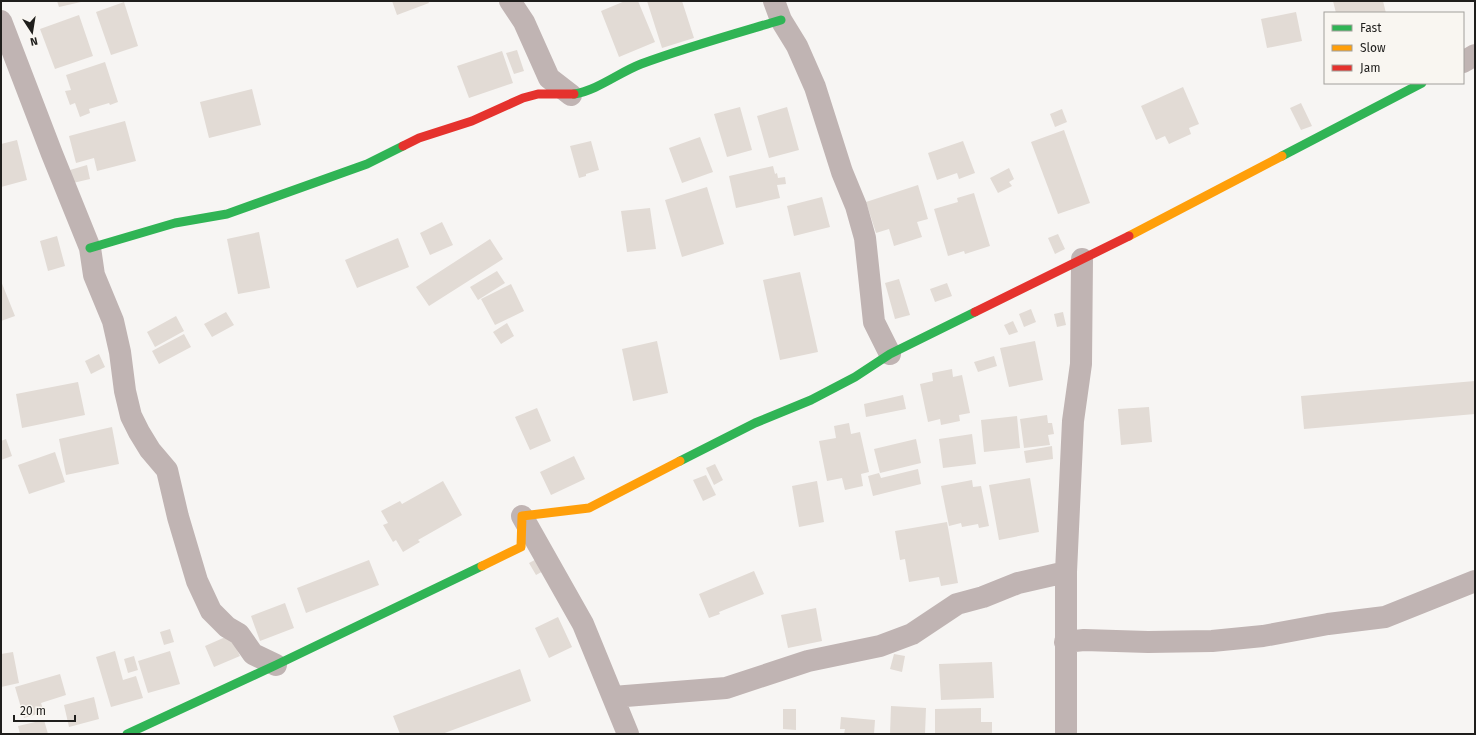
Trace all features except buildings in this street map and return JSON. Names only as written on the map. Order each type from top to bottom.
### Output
[{"type":"street","points":[[510,1],[524,22],[549,78],[571,95]]},
{"type":"street","points":[[90,248],[175,223],[227,214],[367,164],[419,138],[472,121],[523,98],[538,94],[571,95],[586,92],[639,65],[684,49],[778,11],[815,87],[842,172],[856,206],[865,238],[874,322],[890,354]]},
{"type":"street","points":[[1,21],[90,248],[94,275],[113,322],[120,352],[125,391],[131,416],[150,450],[167,470],[178,517],[197,581],[211,611],[226,627],[239,634],[253,654],[276,665]]},
{"type":"street","points":[[1464,61],[1475,55]]},
{"type":"street","points":[[522,516],[589,508],[605,498],[755,423],[811,400],[849,381],[890,354],[1140,230],[1420,84]]},
{"type":"street","points":[[1066,734],[1066,572],[1073,421],[1081,364],[1082,258]]},
{"type":"street","points":[[127,734],[276,665],[520,547],[522,516]]},
{"type":"street","points":[[522,516],[583,624],[628,734]]},
{"type":"street","points":[[613,698],[726,688],[808,661],[880,646],[912,634],[957,604],[983,597],[1018,583],[1066,572]]},
{"type":"street","points":[[1065,642],[1084,640],[1148,642],[1212,641],[1263,636],[1328,624],[1385,617],[1475,581]]},
{"type":"traffic: fast","points":[[574,94],[600,85],[641,64],[781,20]]},
{"type":"traffic: fast","points":[[1282,156],[1420,84]]},
{"type":"traffic: fast","points":[[90,248],[175,223],[227,214],[367,164],[403,146]]},
{"type":"traffic: fast","points":[[680,461],[755,423],[811,400],[855,377],[890,354],[975,312]]},
{"type":"traffic: fast","points":[[127,734],[276,665],[482,566]]},
{"type":"traffic: slow","points":[[1129,236],[1282,156]]},
{"type":"traffic: slow","points":[[482,566],[521,547],[522,516],[589,508],[680,461]]},
{"type":"traffic: jam","points":[[403,146],[419,138],[472,121],[523,98],[538,94],[574,94]]},
{"type":"traffic: jam","points":[[975,312],[1129,236]]}]
